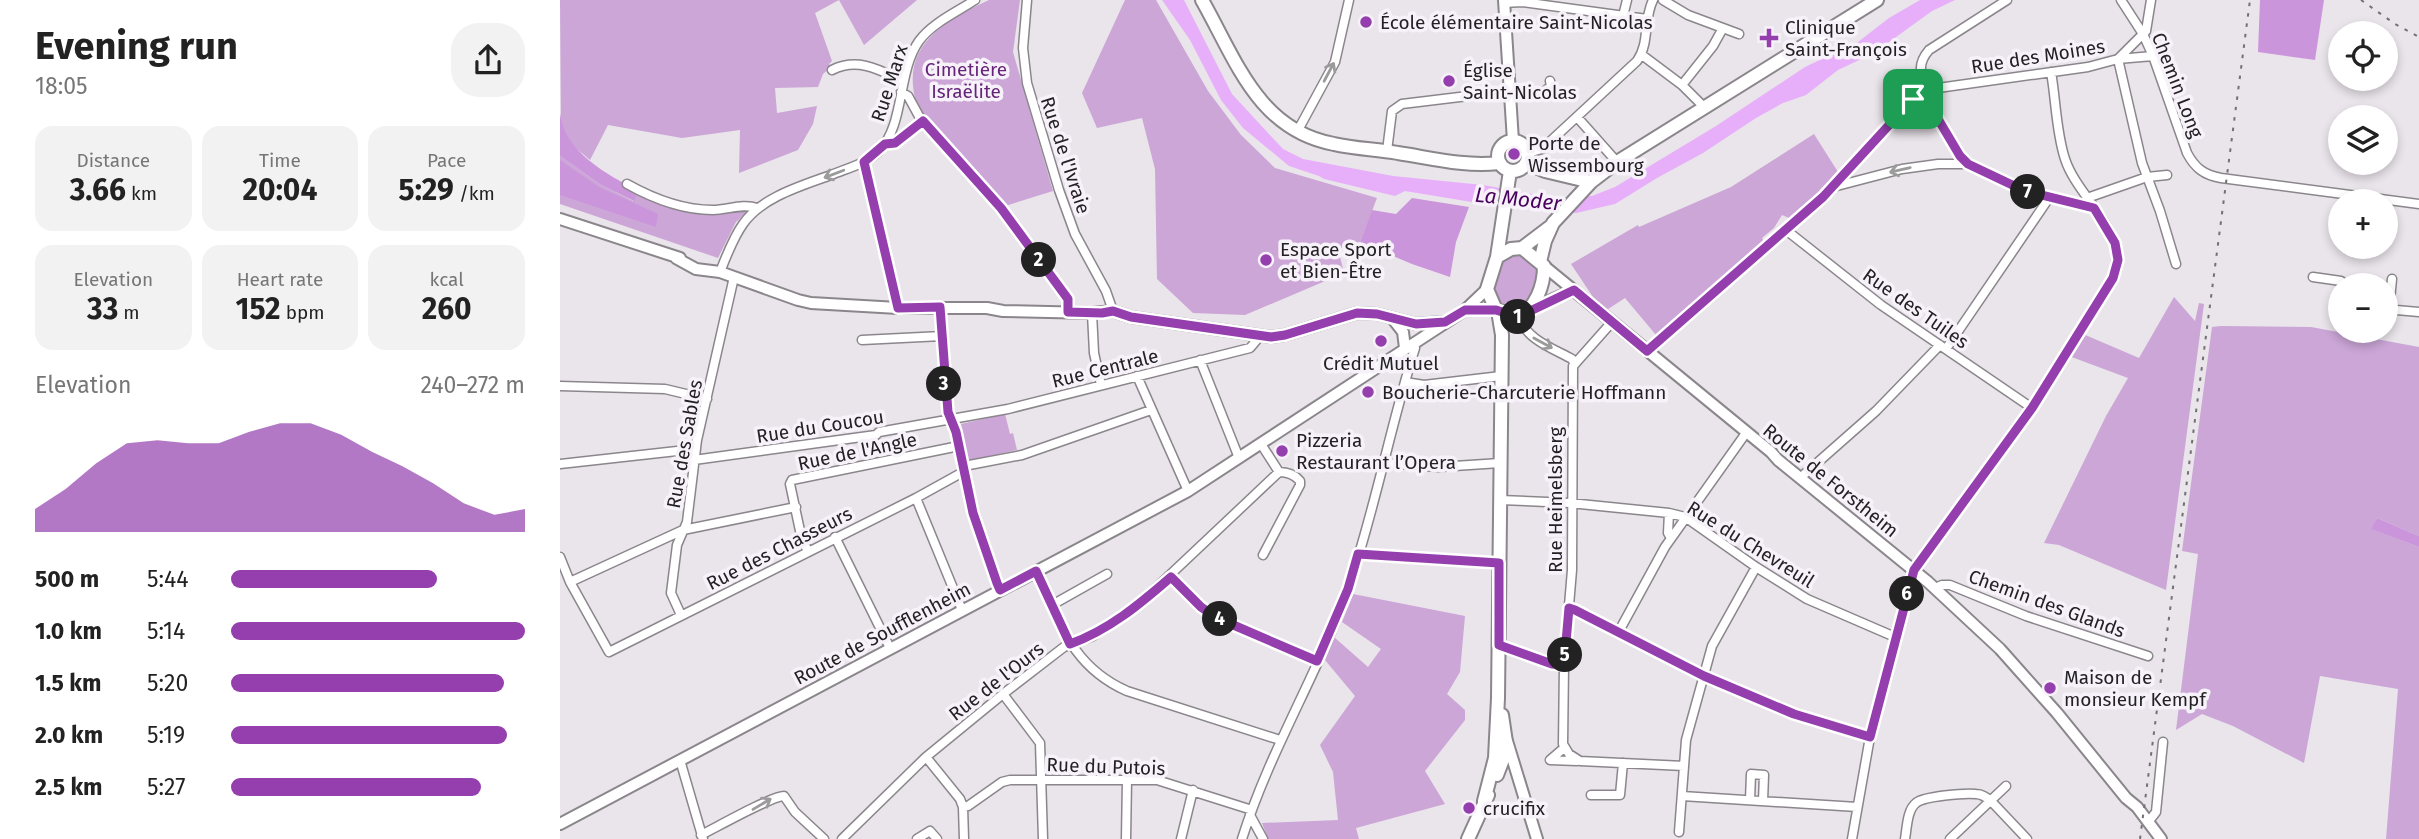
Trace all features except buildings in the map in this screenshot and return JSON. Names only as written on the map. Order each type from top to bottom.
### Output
[{"type":"main road","points":[[1202,0],[1258,100],[1297,132],[1333,144],[1474,164],[1499,163],[1510,171],[1520,170],[1527,158]]},
{"type":"main road","points":[[1497,257],[1510,249],[1520,247],[1552,224],[1587,186],[1617,162],[1877,0]]},
{"type":"main road","points":[[1499,163],[1500,148],[1513,141],[1522,144],[1527,158],[1545,171],[1587,186]]},
{"type":"main road","points":[[1506,769],[1496,726],[1502,335],[1497,311],[1487,289],[1497,257],[1510,171]]},
{"type":"main road","points":[[1502,335],[1518,316],[1531,309],[1544,276],[1542,264],[1552,224]]},
{"type":"main road","points":[[1502,225],[1520,247],[1542,264]]},
{"type":"main road","points":[[1497,311],[1518,316]]},
{"type":"main road","points":[[1468,839],[1484,801],[1506,769],[1507,739],[1498,698]]},
{"type":"street","name":"Rue Marx","points":[[718,269],[743,224],[757,208],[864,162],[885,144],[892,128],[908,62],[921,38],[929,29],[975,0]]},
{"type":"street","name":"Rue de l'Ivraie","points":[[1027,0],[1023,48],[1027,83],[1075,234],[1106,292],[1113,311]]},
{"type":"street","points":[[1297,132],[1335,62],[1349,0]]},
{"type":"street","points":[[1623,16],[1627,0]]},
{"type":"street","points":[[1527,158],[1542,149],[1642,55],[1647,19],[1653,0]]},
{"type":"street","points":[[1663,0],[1688,15],[1739,34]]},
{"type":"street","points":[[2007,0],[1929,50],[1920,66],[1926,91],[1960,156],[1968,164],[2018,189],[2094,208]]},
{"type":"street","name":"Chemin Long","points":[[2122,0],[2153,56],[2187,153],[2196,167],[2205,174],[2419,204]]},
{"type":"street","points":[[2143,34],[2149,24],[2151,0]]},
{"type":"street","points":[[1513,141],[1504,2],[1522,2],[1647,19]]},
{"type":"street","points":[[1682,86],[1723,29]]},
{"type":"street","name":"Rue des Moines","points":[[2118,59],[2143,34]]},
{"type":"street","points":[[1642,55],[1704,107]]},
{"type":"street","name":"Rue des Moines","points":[[1926,91],[2088,67],[2118,59],[2153,56]]},
{"type":"street","points":[[2118,59],[2147,177],[2176,264]]},
{"type":"street","points":[[832,69],[845,65],[870,65],[903,81]]},
{"type":"street","points":[[1852,839],[1870,737],[1914,570],[2032,408],[2109,285],[2117,266],[2118,255],[2114,238],[2070,172],[2063,155],[2052,72]]},
{"type":"street","points":[[1387,151],[1392,111],[1402,104],[1544,92],[1551,86],[1550,81]]},
{"type":"street","points":[[1647,351],[1833,187],[1913,99],[1926,91]]},
{"type":"street","points":[[901,92],[908,96],[923,121],[1001,208],[1068,299],[1068,312]]},
{"type":"street","points":[[1577,117],[1617,162]]},
{"type":"street","points":[[885,144],[895,143],[923,121]]},
{"type":"street","points":[[864,162],[898,308]]},
{"type":"street","points":[[1833,187],[1907,168],[1968,164]]},
{"type":"street","points":[[2087,198],[2147,177],[2168,175]]},
{"type":"street","name":"Rue Marx","points":[[627,184],[655,198],[688,207],[711,210],[751,206],[757,208]]},
{"type":"street","points":[[1800,478],[1943,347],[2049,198]]},
{"type":"street","points":[[560,219],[676,258],[698,262],[811,303],[898,308],[1092,313],[1113,311],[1131,317],[1261,335],[1285,335],[1357,313],[1416,324],[1445,322]]},
{"type":"street","name":"Rue des Tuiles","points":[[1786,230],[1881,305],[2032,408]]},
{"type":"street","name":"Route de Forstheim","points":[[1542,264],[1935,588],[2000,649],[2161,839]]},
{"type":"street","name":"Rue des Sables","points":[[681,615],[671,593],[677,545],[687,522],[695,449],[734,277]]},
{"type":"street","points":[[2313,277],[2328,279]]},
{"type":"street","name":"Route de Soufflenheim","points":[[560,824],[1188,491],[1465,310],[1487,289]]},
{"type":"street","points":[[1531,309],[1574,290]]},
{"type":"street","points":[[940,307],[944,386],[951,420],[970,490],[973,513],[1000,590]]},
{"type":"street","points":[[1465,310],[1497,311]]},
{"type":"street","points":[[2398,310],[2419,312]]},
{"type":"street","points":[[1092,313],[1094,353],[1101,385]]},
{"type":"street","points":[[1518,316],[1533,338],[1572,359],[1574,364],[1612,322]]},
{"type":"street","points":[[1392,318],[1413,343]]},
{"type":"street","points":[[1242,839],[1280,740],[1348,589],[1415,348],[1408,322]]},
{"type":"street","name":"Rue Centrale","points":[[951,420],[1008,409],[1250,348],[1261,335]]},
{"type":"street","points":[[862,340],[942,336]]},
{"type":"street","points":[[1200,360],[1239,458]]},
{"type":"street","name":"Rue Heimelsberg","points":[[1574,364],[1570,503],[1572,570],[1564,665],[1564,748],[1550,760],[1580,761]]},
{"type":"street","points":[[1136,376],[1188,491]]},
{"type":"street","points":[[1405,382],[1424,385],[1501,376]]},
{"type":"street","points":[[560,386],[665,389],[707,399]]},
{"type":"street","name":"Rue des Chasseurs","points":[[570,582],[609,652],[916,498],[963,469],[1022,455],[1151,410]]},
{"type":"street","name":"Rue du Coucou","points":[[694,460],[876,435],[879,432],[951,420]]},
{"type":"street","points":[[1618,633],[1671,538],[1746,433]]},
{"type":"street","points":[[1261,444],[1279,472],[1297,478],[1300,485],[1263,555]]},
{"type":"street","name":"Rue de l'Angle","points":[[807,551],[802,540],[790,484],[792,480],[959,446]]},
{"type":"street","points":[[560,464],[695,449]]},
{"type":"street","points":[[1384,463],[1439,467],[1500,464]]},
{"type":"street","name":"Rue de l'Ours","points":[[842,839],[926,757],[1003,694],[1070,644],[1093,636],[1138,605],[1171,577],[1279,472]]},
{"type":"street","points":[[916,498],[962,610]]},
{"type":"street","name":"Rue du Chevreuil","points":[[1500,500],[1570,503],[1670,513],[1685,517],[1807,599],[1895,637]]},
{"type":"street","points":[[560,557],[570,582],[683,530],[796,507]]},
{"type":"street","points":[[1670,513],[1668,533],[1671,538]]},
{"type":"street","points":[[835,537],[890,648]]},
{"type":"street","points":[[1358,554],[1499,563]]},
{"type":"street","points":[[1679,832],[1686,740],[1712,646],[1756,567]]},
{"type":"street","points":[[1036,571],[1070,644],[1086,664],[1107,682],[1280,740]]},
{"type":"street","points":[[1052,605],[1107,574]]},
{"type":"street","points":[[1171,577],[1201,607],[1217,618],[1317,661]]},
{"type":"street","name":"Chemin des Glands","points":[[1935,588],[1951,585],[2026,616],[2148,656]]},
{"type":"street","points":[[1569,608],[1704,676],[1794,714],[1870,737]]},
{"type":"street","points":[[1499,645],[1552,664],[1564,665]]},
{"type":"street","points":[[1003,694],[1037,738],[1041,750],[1043,839]]},
{"type":"street","points":[[2148,821],[2156,812],[2163,742]]},
{"type":"street","points":[[1564,748],[1580,761],[1684,766]]},
{"type":"street","points":[[926,757],[960,799],[964,839]]},
{"type":"street","points":[[676,762],[692,799],[702,837],[775,796],[784,796],[795,812],[824,839]]},
{"type":"street","points":[[1591,795],[1620,795],[1623,763]]},
{"type":"street","points":[[1506,769],[1537,839]]},
{"type":"street","points":[[1750,800],[1751,774],[1764,775],[1763,801]]},
{"type":"street","name":"Rue du Putois","points":[[962,807],[968,806],[1002,782],[1010,780],[1157,780],[1193,790],[1251,812]]},
{"type":"street","points":[[1126,839],[1127,780]]},
{"type":"street","points":[[1950,839],[2006,786]]},
{"type":"street","points":[[1181,839],[1193,790]]},
{"type":"street","points":[[1905,839],[1911,810],[1920,800],[1974,794],[1991,801],[2027,839]]},
{"type":"street","points":[[1682,796],[1857,807]]},
{"type":"street","points":[[1251,812],[1263,839]]},
{"type":"street","points":[[917,839],[930,831],[937,839]]},
{"type":"green space","points":[[560,0],[839,0],[815,13],[832,61],[818,87],[775,88],[777,113],[817,106],[813,124],[798,150],[739,173],[740,130],[682,138],[608,125],[590,160],[571,144],[561,126]]},
{"type":"green space","points":[[839,0],[917,0],[864,45]]},
{"type":"green space","name":"Cimetière Israëlite","points":[[989,0],[1020,0],[1013,52],[1053,191],[1005,206],[919,110],[913,89],[913,71],[918,55],[927,41],[954,18]]},
{"type":"green space","points":[[1125,0],[1156,0],[1208,91],[1241,135],[1275,168],[1377,198],[1360,242],[1338,249],[1344,273],[1245,315],[1193,313],[1157,279],[1155,169],[1142,118],[1097,128],[1082,93]]},
{"type":"green space","points":[[1814,134],[1838,172],[1789,218],[1782,215],[1774,228],[1762,238],[1764,242],[1656,335],[1625,298],[1605,311],[1599,306],[1571,264],[1638,225],[1639,227],[1731,187]]},
{"type":"green space","points":[[560,156],[601,185],[633,201],[638,191],[708,213],[749,210],[736,222],[718,258],[560,204]]},
{"type":"green space","points":[[1513,256],[1529,260],[1538,274],[1530,297],[1520,307],[1514,308],[1498,302],[1493,290],[1501,265]]},
{"type":"green space","points":[[2174,297],[2195,321],[2199,303],[2204,304],[2166,590],[2059,545],[2044,543],[2106,416],[2128,378],[2069,356],[2083,334],[2139,358]]},
{"type":"green space","points":[[2212,327],[2311,327],[2328,330],[2328,343],[2397,343],[2419,347],[2419,536],[2377,518],[2372,529],[2419,547],[2419,839],[2386,839],[2398,689],[2320,676],[2304,763],[2233,726],[2202,714],[2176,730],[2198,554],[2182,551]]},
{"type":"green space","points":[[1005,414],[1017,450],[968,461],[961,424]]},
{"type":"green space","points":[[1353,594],[1465,616],[1460,672],[1447,694],[1465,710],[1465,720],[1425,771],[1445,804],[1356,828],[1359,839],[1268,839],[1262,823],[1338,820],[1333,772],[1320,745],[1355,696],[1325,660],[1334,637],[1368,667],[1381,649],[1342,622]]},
{"type":"shaded area","points":[[2260,0],[2324,0],[2315,60],[2258,52]]},
{"type":"shaded area","points":[[560,113],[563,127],[578,150],[601,169],[638,191],[634,201],[601,185],[560,156]]},
{"type":"shaded area","points":[[560,160],[599,187],[658,214],[656,227],[560,195]]},
{"type":"shaded area","points":[[1412,198],[1469,207],[1456,242],[1450,277],[1360,242],[1372,210],[1396,214]]},
{"type":"shaded area","points":[[2377,518],[2419,536],[2419,547],[2371,529]]},
{"type":"water","name":"La Moder","points":[[1162,0],[1184,0],[1232,94],[1283,149],[1303,159],[1393,176],[1564,197],[1592,196],[1615,187],[1716,126],[1805,67],[1858,42],[1889,18],[1920,0],[1955,0],[1932,11],[1874,53],[1838,70],[1806,95],[1783,103],[1756,118],[1703,153],[1615,204],[1576,213],[1490,205],[1405,191],[1395,196],[1324,179],[1289,166],[1243,128],[1221,100],[1190,40]]},
{"type":"railway","points":[[2140,839],[2250,0]]},
{"type":"railway","points":[[2361,0],[2419,37]]},
{"type":"place","name":"École élémentaire Saint-Nicolas","points":[[1366,22]]},
{"type":"place","name":"Clinique Saint-François","points":[[1769,38]]},
{"type":"place","name":"Église Saint-Nicolas","points":[[1449,81]]},
{"type":"place","name":"Porte de Wissembourg","points":[[1514,154]]},
{"type":"place","name":"Espace Sport et Bien-Être","points":[[1266,260]]},
{"type":"place","name":"Crédit Mutuel","points":[[1381,341]]},
{"type":"place","name":"Boucherie-Charcuterie Hoffmann","points":[[1368,392]]},
{"type":"place","name":"Pizzeria Restaurant l’Opera","points":[[1282,451]]},
{"type":"place","name":"Maison de monsieur Kempf","points":[[2050,688]]},
{"type":"place","name":"crucifix","points":[[1469,808]]},
{"type":"route","points":[[1922,92],[1960,156],[1968,164],[2025,191],[2094,208],[2114,238],[2118,260],[2109,285],[2032,408],[1914,570],[1870,737],[1794,714],[1704,676],[1569,608],[1564,665],[1552,664],[1499,645],[1499,563],[1358,554],[1348,589],[1317,661],[1217,618],[1201,607],[1171,577],[1138,605],[1093,636],[1070,644],[1036,571],[1000,590],[997,583],[973,513],[956,432],[948,412],[940,307],[898,308],[864,162],[885,144],[895,143],[923,121],[1001,208],[1068,299],[1068,312],[1113,311],[1131,317],[1271,337],[1357,313],[1377,314],[1416,324],[1445,322],[1465,310],[1496,310],[1518,317],[1574,290],[1647,351],[1823,197],[1913,99],[1922,92]]}]
